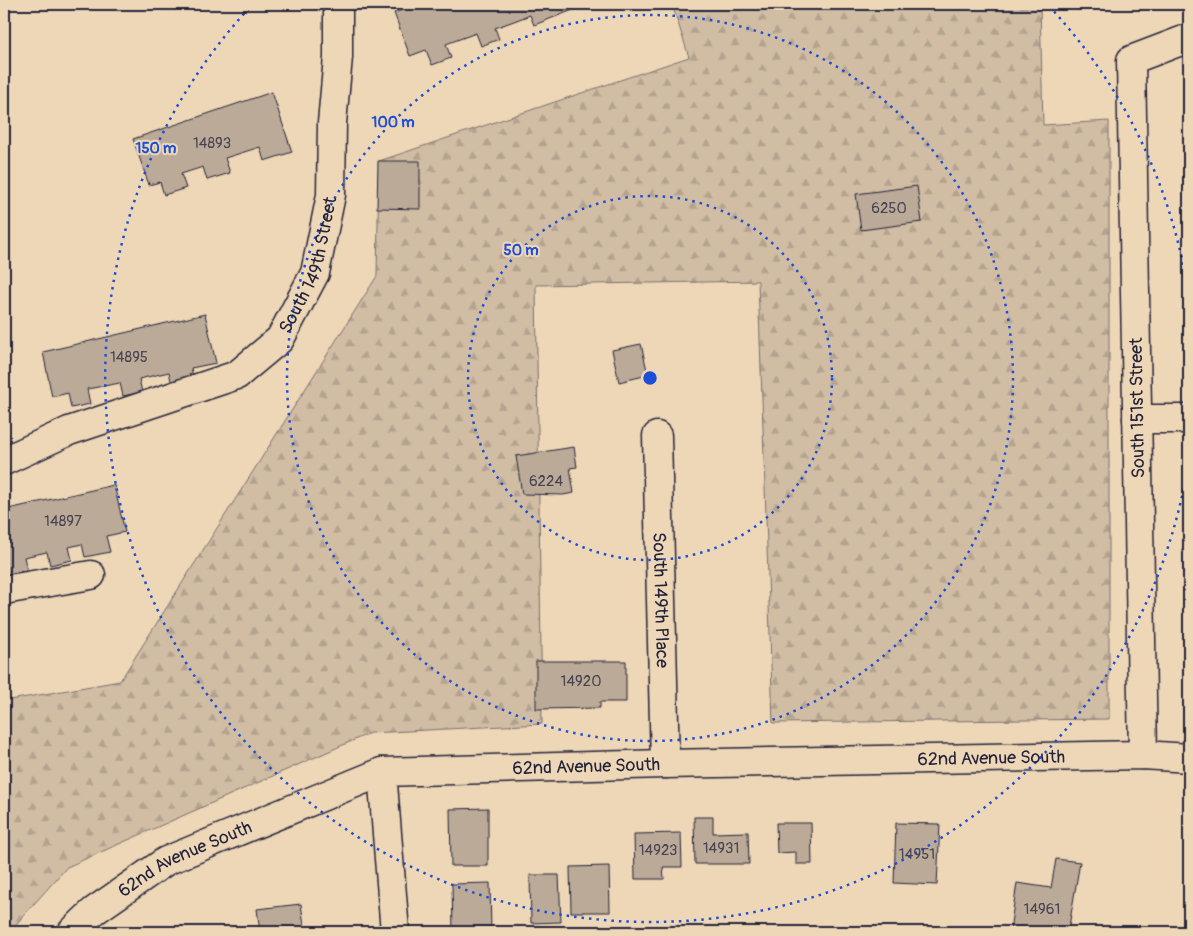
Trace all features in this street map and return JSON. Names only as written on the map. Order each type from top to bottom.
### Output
[{"type":"street","name":"South 149th Street","points":[[4,461],[69,431],[237,375],[280,339],[315,273],[331,195],[332,123],[338,57],[338,4]]},
{"type":"street","name":"South 151st Street","points":[[1143,755],[1131,60],[1189,38]]},
{"type":"street","points":[[1137,419],[1189,419]]},
{"type":"street","name":"South 149th Place","points":[[657,436],[665,764]]},
{"type":"street","points":[[4,590],[90,575]]},
{"type":"street","name":"62nd Avenue South","points":[[72,932],[94,911],[166,861],[382,772],[665,764],[1143,755],[1189,758]]},
{"type":"street","points":[[382,772],[395,932]]},
{"type":"green space","points":[[672,4],[1040,4],[1043,125],[1109,121],[1109,719],[773,723],[758,281],[536,285],[542,724],[370,733],[67,867],[9,932],[4,932],[4,701],[120,681],[377,276],[379,161],[689,57]]},
{"type":"building","points":[[417,4],[571,4],[573,10],[534,25],[530,15],[495,28],[499,39],[481,46],[476,33],[446,44],[451,58],[432,65],[426,50],[410,56],[394,13]]},
{"type":"building","points":[[272,92],[292,152],[264,161],[260,147],[225,158],[230,173],[207,180],[203,167],[181,174],[186,188],[164,195],[160,182],[149,185],[133,139]]},
{"type":"building","points":[[378,161],[420,161],[420,209],[377,208]]},
{"type":"building","points":[[917,186],[922,222],[861,230],[856,194]]},
{"type":"building","points":[[205,314],[216,363],[191,368],[194,380],[172,385],[169,372],[139,379],[142,392],[123,396],[120,383],[87,389],[90,404],[71,408],[68,393],[52,397],[43,352]]},
{"type":"building","points":[[641,344],[648,375],[619,382],[612,350]]},
{"type":"building","points":[[574,447],[577,467],[570,468],[574,493],[563,495],[522,494],[516,456]]},
{"type":"building","points":[[114,485],[125,532],[106,536],[110,552],[85,557],[82,544],[69,547],[72,560],[50,565],[47,552],[24,557],[27,570],[4,575],[4,510]]},
{"type":"building","points":[[536,661],[626,661],[626,702],[600,702],[600,708],[536,709]]},
{"type":"building","points":[[488,808],[488,866],[451,866],[450,809]]},
{"type":"building","points":[[694,817],[713,817],[713,833],[748,832],[749,864],[695,864]]},
{"type":"building","points":[[776,823],[811,823],[812,864],[796,864],[796,852],[777,853]]},
{"type":"building","points":[[896,823],[940,824],[937,885],[894,883]]},
{"type":"building","points":[[681,833],[682,867],[663,867],[664,879],[635,879],[634,834]]},
{"type":"building","points":[[1056,859],[1080,862],[1068,932],[1010,930],[1017,883],[1051,888]]},
{"type":"building","points":[[609,866],[610,912],[571,912],[570,867]]},
{"type":"building","points":[[530,875],[559,875],[561,922],[531,923]]},
{"type":"building","points":[[490,883],[491,932],[453,932],[452,884]]},
{"type":"building","points":[[301,904],[305,932],[260,932],[257,909]]}]
